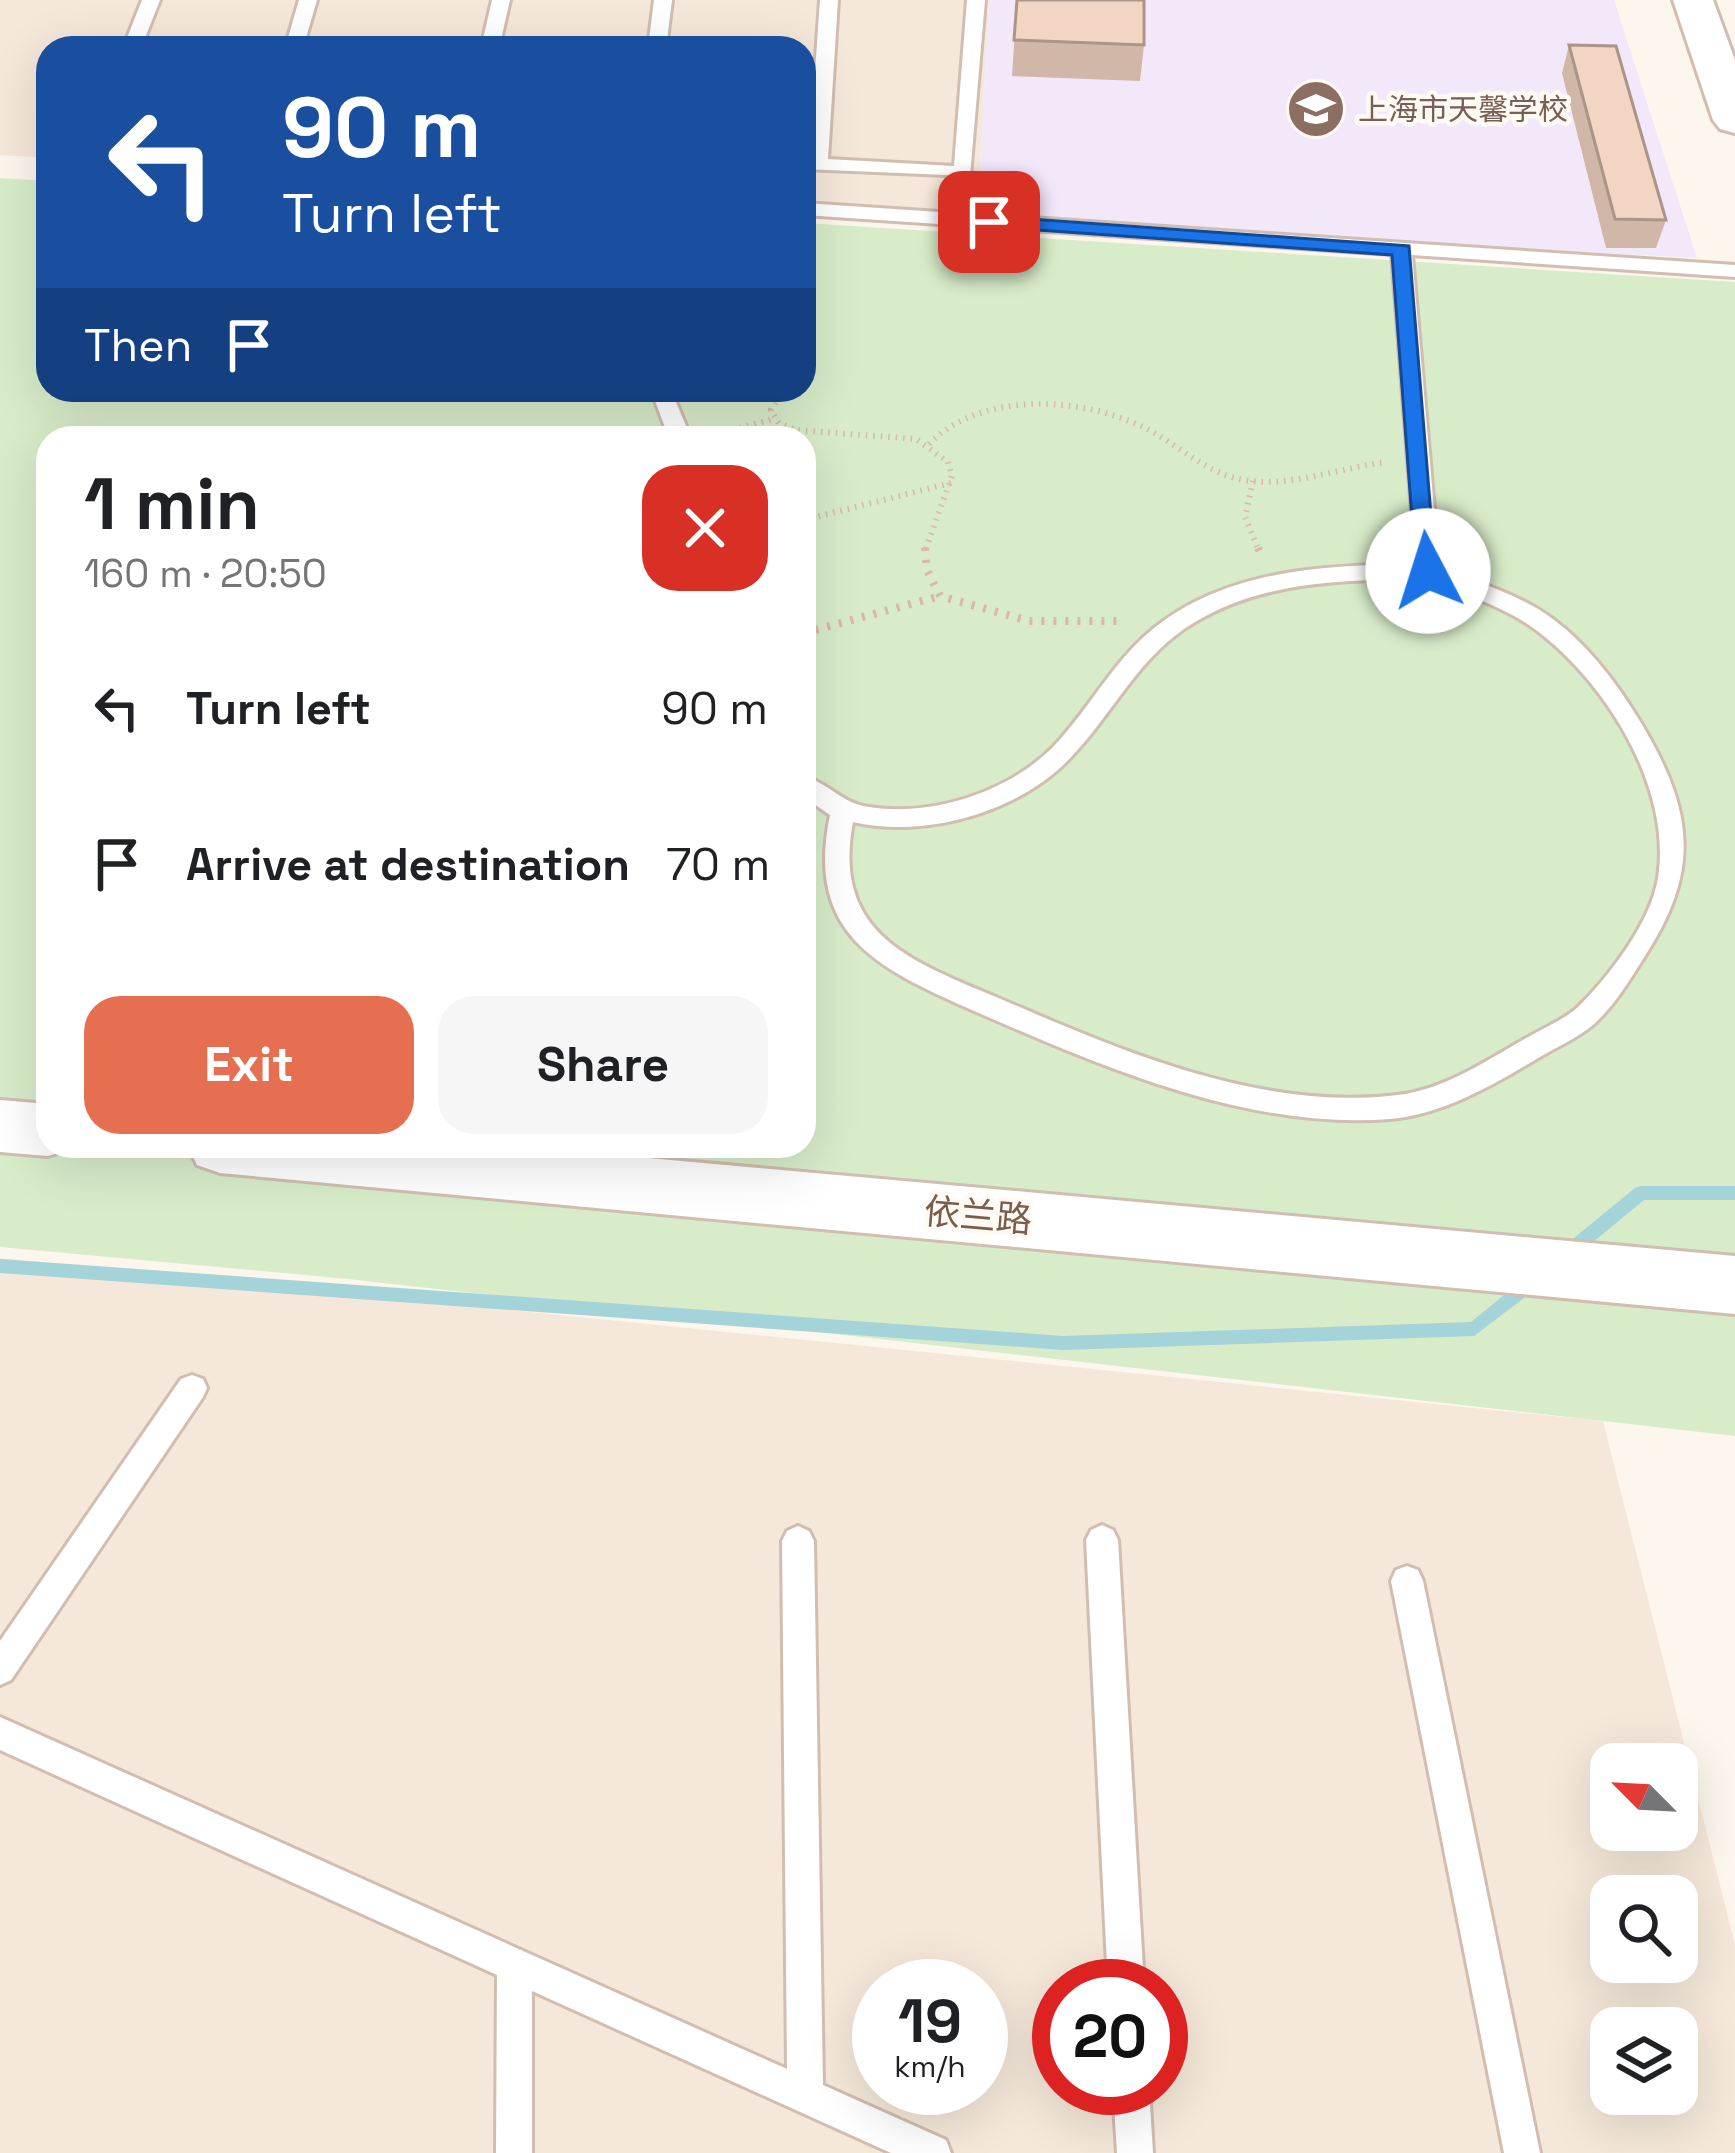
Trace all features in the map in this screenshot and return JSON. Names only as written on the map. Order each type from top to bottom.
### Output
[{"type":"street","points":[[1693,0],[1735,120]]},
{"type":"street","points":[[0,1126],[36,1129]]},
{"type":"street","name":"依兰路","points":[[351,1158],[1735,1285]]},
{"type":"lane","points":[[137,36],[152,0]]},
{"type":"lane","points":[[298,36],[308,0]]},
{"type":"lane","points":[[493,36],[501,0]]},
{"type":"lane","points":[[658,36],[663,0]]},
{"type":"lane","points":[[816,121],[830,0]]},
{"type":"lane","points":[[816,164],[963,172],[976,0]]},
{"type":"lane","points":[[816,210],[1735,271]]},
{"type":"lane","points":[[1402,250],[1428,571]]},
{"type":"lane","points":[[816,792],[842,810],[899,817],[943,814],[1026,784],[1063,751],[1128,667],[1190,615],[1234,591],[1308,573],[1428,571],[1550,628],[1601,676],[1645,748],[1667,811],[1671,880],[1649,926],[1587,1015],[1478,1081],[1390,1109],[1280,1102],[1129,1065],[960,993],[879,948],[841,900],[835,847],[842,810]]},
{"type":"lane","points":[[0,1670],[191,1388]]},
{"type":"lane","points":[[1102,1540],[1125,1959]]},
{"type":"lane","points":[[798,1541],[805,2096]]},
{"type":"lane","points":[[1407,1581],[1522,2153]]},
{"type":"lane","points":[[0,1733],[805,2096],[891,2143],[933,2153]]},
{"type":"lane","points":[[514,2153],[515,1964]]},
{"type":"lane","points":[[1133,2115],[1135,2153]]},
{"type":"path","points":[[773,419],[771,410],[776,402]]},
{"type":"path","points":[[929,444],[940,426],[959,417],[1076,407],[1143,426],[1201,468],[1253,482],[1418,459]]},
{"type":"path","points":[[747,426],[773,419],[786,426]]},
{"type":"path","points":[[816,435],[875,430],[929,444],[948,462],[952,483],[921,545],[922,564],[940,596]]},
{"type":"path","points":[[1253,482],[1242,499],[1246,527],[1259,552],[1287,578]]},
{"type":"path","points":[[816,517],[952,483]]},
{"type":"path","points":[[816,630],[940,596],[1021,624],[1068,628],[1190,615]]},
{"type":"shaded area","points":[[0,0],[989,0],[977,219],[816,208],[816,36],[36,36],[36,157],[0,155]]},
{"type":"shaded area","name":"上海市天馨学校","points":[[989,0],[1614,0],[1697,258],[977,219]]},
{"type":"shaded area","points":[[0,1258],[1603,1421],[1684,1743],[1590,1743],[1590,1851],[1698,1851],[1698,1798],[1735,1945],[1735,2153],[0,2153]]},
{"type":"green space","points":[[0,178],[36,180],[36,402],[816,402],[816,224],[1735,282],[1735,1436],[348,1279],[0,1247]]},
{"type":"building","points":[[1017,0],[1144,0],[1144,45],[1014,40]]},
{"type":"building","points":[[1569,45],[1616,46],[1666,220],[1615,219]]},
{"type":"waterway","points":[[1569,1252],[1641,1193],[1735,1193]]},
{"type":"waterway","points":[[0,1266],[1063,1343],[1474,1329],[1531,1283]]},
{"type":"place","name":"上海市天馨学校","points":[[1316,109]]},
{"type":"route","points":[[989,222],[1402,250],[1428,571]]}]
